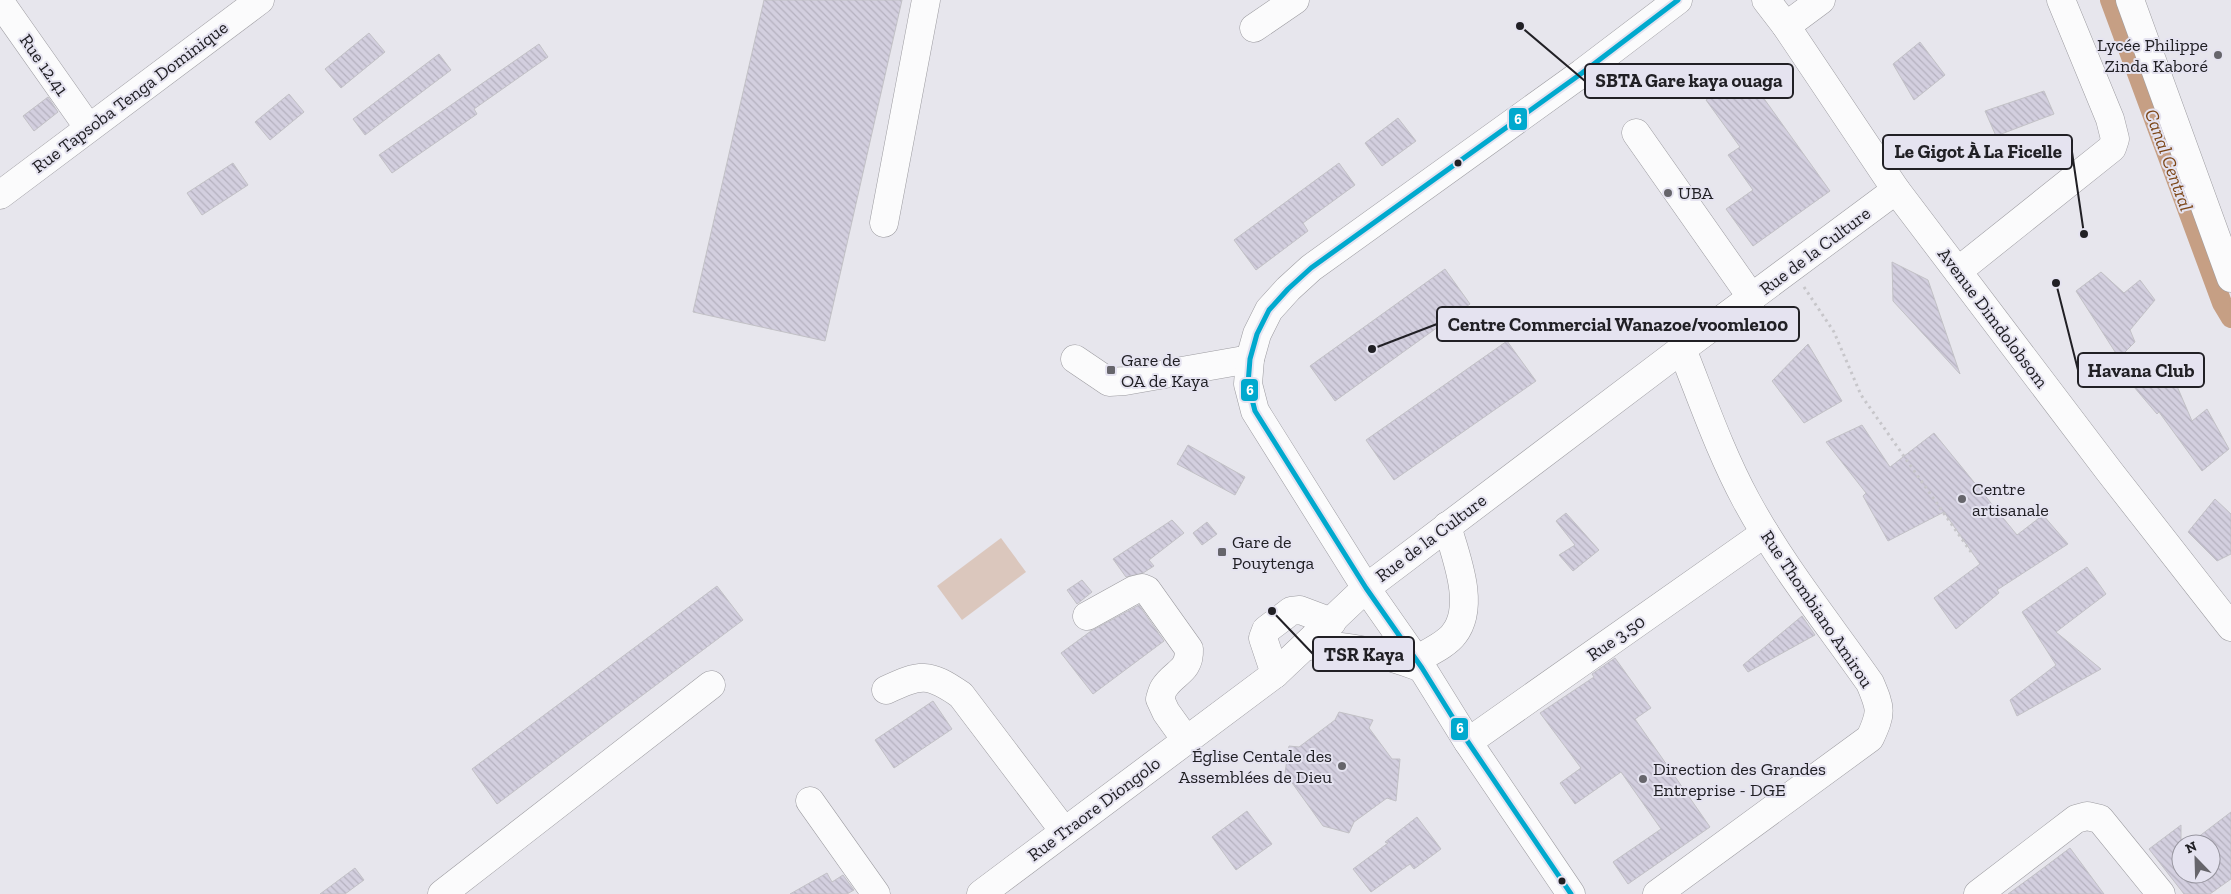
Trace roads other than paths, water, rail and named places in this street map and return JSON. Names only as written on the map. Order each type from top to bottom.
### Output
[{"type":"street","name":"Rue Tapsoba Tenga Dominique","points":[[0,195],[260,0]]},
{"type":"street","points":[[884,223],[926,0]]},
{"type":"street","points":[[1254,28],[1295,0]]},
{"type":"street","name":"Avenue Dimdolobsom","points":[[1766,0],[1786,26],[1896,190],[2103,463],[2231,627]]},
{"type":"street","points":[[1786,26],[1821,0]]},
{"type":"street","points":[[1958,271],[2112,148],[2115,139],[2110,119],[2061,0]]},
{"type":"street","points":[[2130,0],[2231,278]]},
{"type":"street","name":"Rue 12.41","points":[[0,2],[88,128]]},
{"type":"street","name":"Rue de la Culture","points":[[1666,4],[1582,73],[1311,268],[1269,310],[1257,334],[1250,360],[1248,384],[1255,411],[1366,588],[1896,190]]},
{"type":"street","points":[[1636,133],[1752,298]]},
{"type":"street","name":"Rue Thombiano Amirou","points":[[1657,894],[1870,738],[1876,725],[1880,706],[1870,683],[1765,534],[1731,471],[1682,349]]},
{"type":"street","points":[[1075,359],[1109,382],[1125,382],[1250,360]]},
{"type":"street","points":[[1419,664],[1453,636],[1461,624],[1464,588],[1447,526]]},
{"type":"street","name":"Rue 3.50","points":[[1468,742],[1765,534]]},
{"type":"street","points":[[1086,616],[1134,590],[1142,588],[1147,590],[1189,648],[1190,658],[1181,672],[1164,687],[1160,699],[1166,712],[1186,740]]},
{"type":"street","points":[[1366,588],[1419,664],[1468,742],[1571,894]]},
{"type":"street","name":"Rue Traore Diongolo","points":[[980,894],[1275,674],[1366,588]]},
{"type":"street","points":[[1275,674],[1263,638],[1266,630],[1291,611],[1300,610],[1332,622]]},
{"type":"street","points":[[1305,646],[1355,647],[1419,664]]},
{"type":"street","points":[[886,690],[915,677],[939,680],[961,695],[1064,831]]},
{"type":"street","points":[[442,894],[711,685]]},
{"type":"street","points":[[810,801],[876,894]]},
{"type":"street","points":[[1978,894],[2076,819],[2087,816],[2100,819],[2161,894]]},
{"type":"waterway","name":"Canal Central","points":[[2110,0],[2222,303],[2231,318]]},
{"type":"place","name":"SBTA Gare kaya ouaga","points":[[1520,26]]},
{"type":"place","name":"Lycée Philippe Zinda Kaboré","points":[[2218,55]]},
{"type":"place","name":"UBA","points":[[1668,193]]},
{"type":"place","name":"Le Gigot À La Ficelle","points":[[2084,234]]},
{"type":"place","name":"Havana Club","points":[[2056,283]]},
{"type":"place","name":"Centre Commercial Wanazoe/voomle100","points":[[1372,349]]},
{"type":"place","name":"Gare de OA de Kaya","points":[[1111,370]]},
{"type":"place","name":"Centre artisanale","points":[[1962,499]]},
{"type":"place","name":"Gare de Pouytenga","points":[[1222,552]]},
{"type":"place","name":"TSR Kaya","points":[[1272,611]]},
{"type":"place","name":"Église Centale des Assemblées de Dieu","points":[[1342,766]]},
{"type":"place","name":"Direction des Grandes Entreprise - DGE","points":[[1643,779]]}]
